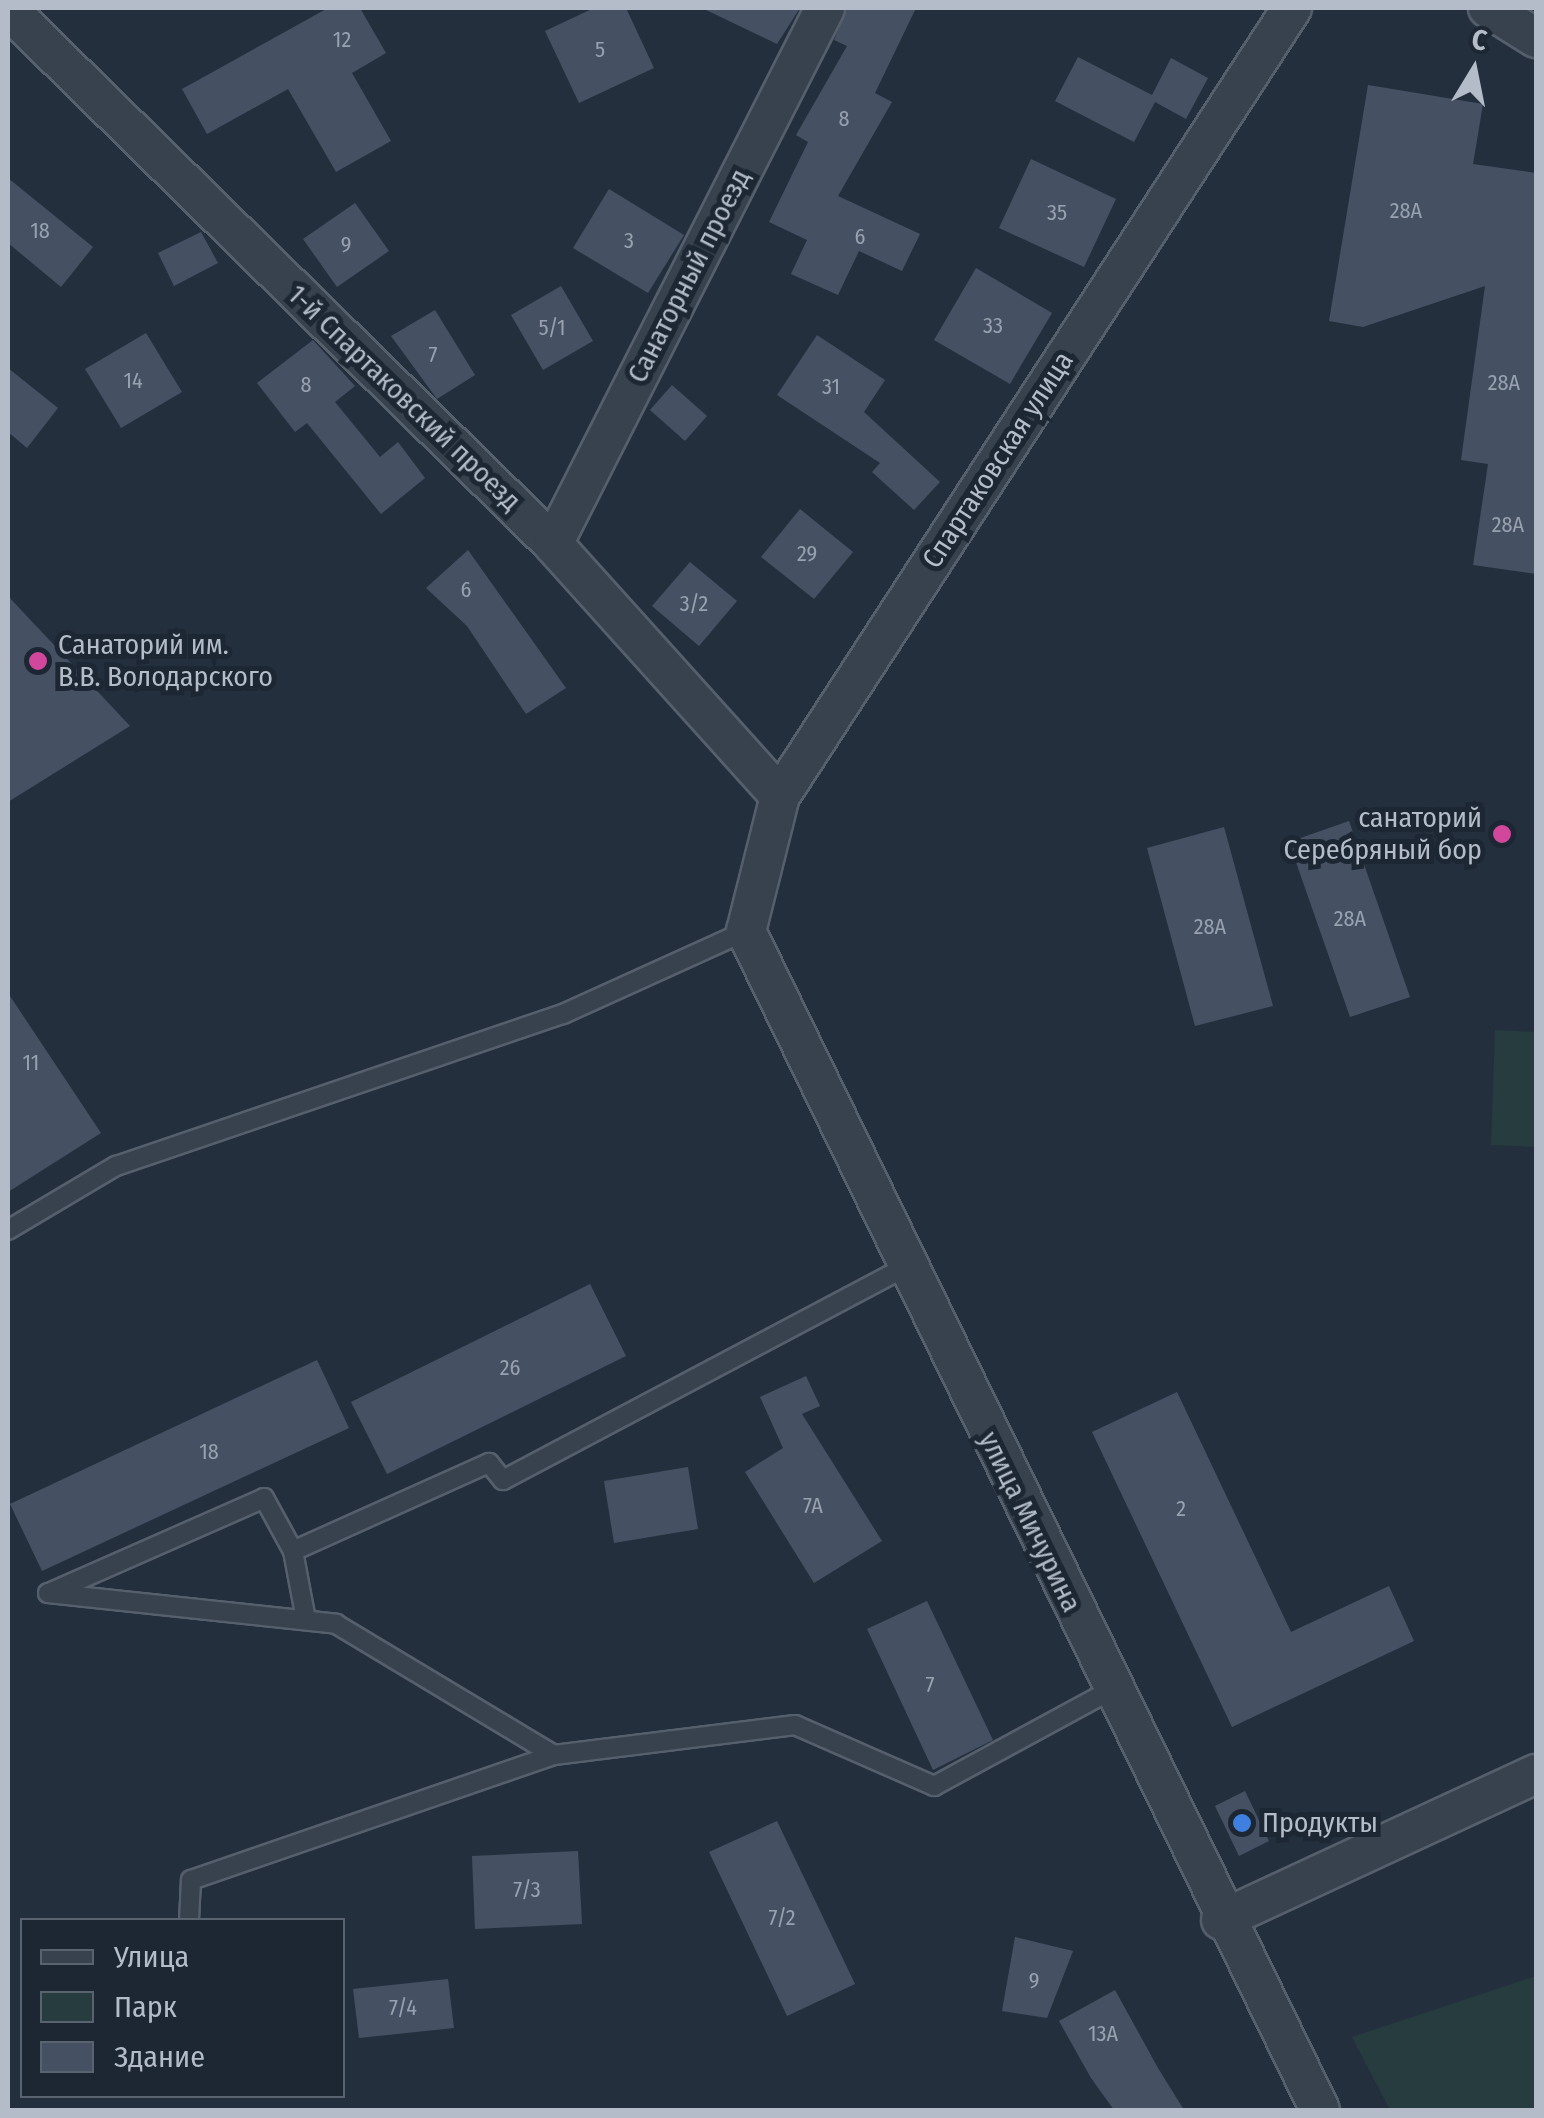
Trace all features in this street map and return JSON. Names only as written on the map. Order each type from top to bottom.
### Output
[{"type":"street","name":"Санаторный проезд","points":[[553,544],[825,8]]},
{"type":"street","name":"Спартаковская улица","points":[[746,930],[780,796],[1292,8]]},
{"type":"street","points":[[1488,8],[1536,38]]},
{"type":"street","name":"1-й Спартаковский проезд","points":[[15,13],[553,544],[780,796]]},
{"type":"street","name":"улица Мичурина","points":[[746,930],[1221,1920],[1320,2110]]},
{"type":"street","points":[[1221,1920],[1536,1774]]},
{"type":"lane","points":[[8,1230],[116,1166],[563,1014],[746,930]]},
{"type":"lane","points":[[293,1551],[489,1463],[503,1480],[907,1266]]},
{"type":"lane","points":[[306,1620],[293,1551],[264,1498],[48,1594],[336,1624],[554,1754]]},
{"type":"lane","points":[[189,1918],[191,1880],[554,1754],[795,1725],[934,1786],[1110,1690]]},
{"type":"green space","points":[[1495,1030],[1536,1032],[1536,1147],[1491,1145]]},
{"type":"green space","points":[[1536,1976],[1536,2110],[1390,2110],[1352,2037]]},
{"type":"building","points":[[328,8],[360,8],[386,53],[352,73],[391,141],[336,172],[288,89],[207,134],[182,89]]},
{"type":"building","points":[[594,8],[626,8],[654,68],[579,103],[545,31]]},
{"type":"building","points":[[702,8],[800,8],[777,44]]},
{"type":"building","points":[[847,8],[916,8],[875,93],[892,102],[838,196],[920,234],[902,271],[859,251],[838,295],[791,274],[807,240],[769,222],[808,142],[796,135],[847,46],[834,40]]},
{"type":"building","points":[[1078,57],[1152,95],[1171,58],[1208,78],[1186,119],[1155,102],[1134,142],[1055,101]]},
{"type":"building","points":[[1368,85],[1483,104],[1473,164],[1536,173],[1536,574],[1473,565],[1488,464],[1461,460],[1485,286],[1363,327],[1329,321]]},
{"type":"building","points":[[1031,159],[1116,199],[1084,267],[999,228]]},
{"type":"building","points":[[8,178],[93,247],[61,287],[8,243]]},
{"type":"building","points":[[609,189],[684,235],[648,293],[573,248]]},
{"type":"building","points":[[355,203],[389,251],[337,287],[303,239]]},
{"type":"building","points":[[201,232],[218,263],[174,286],[158,253]]},
{"type":"building","points":[[976,268],[1052,313],[1010,384],[934,340]]},
{"type":"building","points":[[561,286],[593,341],[543,370],[511,315]]},
{"type":"building","points":[[435,310],[475,375],[437,399],[391,336]]},
{"type":"building","points":[[146,333],[182,392],[121,428],[85,369]]},
{"type":"building","points":[[817,335],[885,380],[864,412],[940,482],[914,510],[872,472],[880,463],[777,395]]},
{"type":"building","points":[[313,340],[355,386],[335,402],[380,457],[398,442],[425,478],[381,514],[307,423],[295,432],[257,383]]},
{"type":"building","points":[[8,368],[58,408],[27,448],[8,432]]},
{"type":"building","points":[[672,385],[707,416],[685,441],[650,410]]},
{"type":"building","points":[[800,509],[853,552],[814,599],[761,557]]},
{"type":"building","points":[[468,550],[566,688],[526,714],[467,626],[426,588]]},
{"type":"building","points":[[690,562],[737,601],[699,646],[652,606]]},
{"type":"building","name":"Санаторий им. В.В. Володарского","points":[[8,596],[130,726],[8,802]]},
{"type":"building","points":[[1349,821],[1410,997],[1350,1017],[1289,842]]},
{"type":"building","points":[[1224,827],[1273,1006],[1195,1026],[1147,848]]},
{"type":"building","points":[[8,993],[101,1133],[8,1192]]},
{"type":"building","points":[[590,1284],[626,1356],[387,1474],[351,1402]]},
{"type":"building","points":[[317,1360],[349,1428],[42,1571],[10,1504]]},
{"type":"building","points":[[806,1376],[820,1406],[802,1414],[882,1541],[814,1583],[745,1472],[783,1448],[760,1397]]},
{"type":"building","points":[[1177,1392],[1291,1632],[1389,1586],[1414,1641],[1232,1727],[1092,1432]]},
{"type":"building","points":[[688,1467],[698,1529],[614,1543],[604,1481]]},
{"type":"building","points":[[927,1601],[993,1740],[933,1770],[867,1629]]},
{"type":"building","name":"Продукты","points":[[1245,1791],[1269,1841],[1239,1856],[1215,1806]]},
{"type":"building","points":[[777,1821],[855,1984],[787,2016],[709,1852]]},
{"type":"building","points":[[578,1851],[582,1924],[475,1929],[472,1856]]},
{"type":"building","points":[[1015,1937],[1073,1951],[1047,2018],[1002,2011]]},
{"type":"building","points":[[448,1979],[454,2028],[359,2038],[353,1989]]},
{"type":"building","points":[[1115,1990],[1184,2110],[1114,2110],[1091,2078],[1059,2021]]},
{"type":"place","name":"Санаторий им. В.В. Володарского","points":[[38,661]]},
{"type":"place","name":"санаторий Серебряный бор","points":[[1502,834]]},
{"type":"place","name":"Продукты","points":[[1242,1823]]}]
